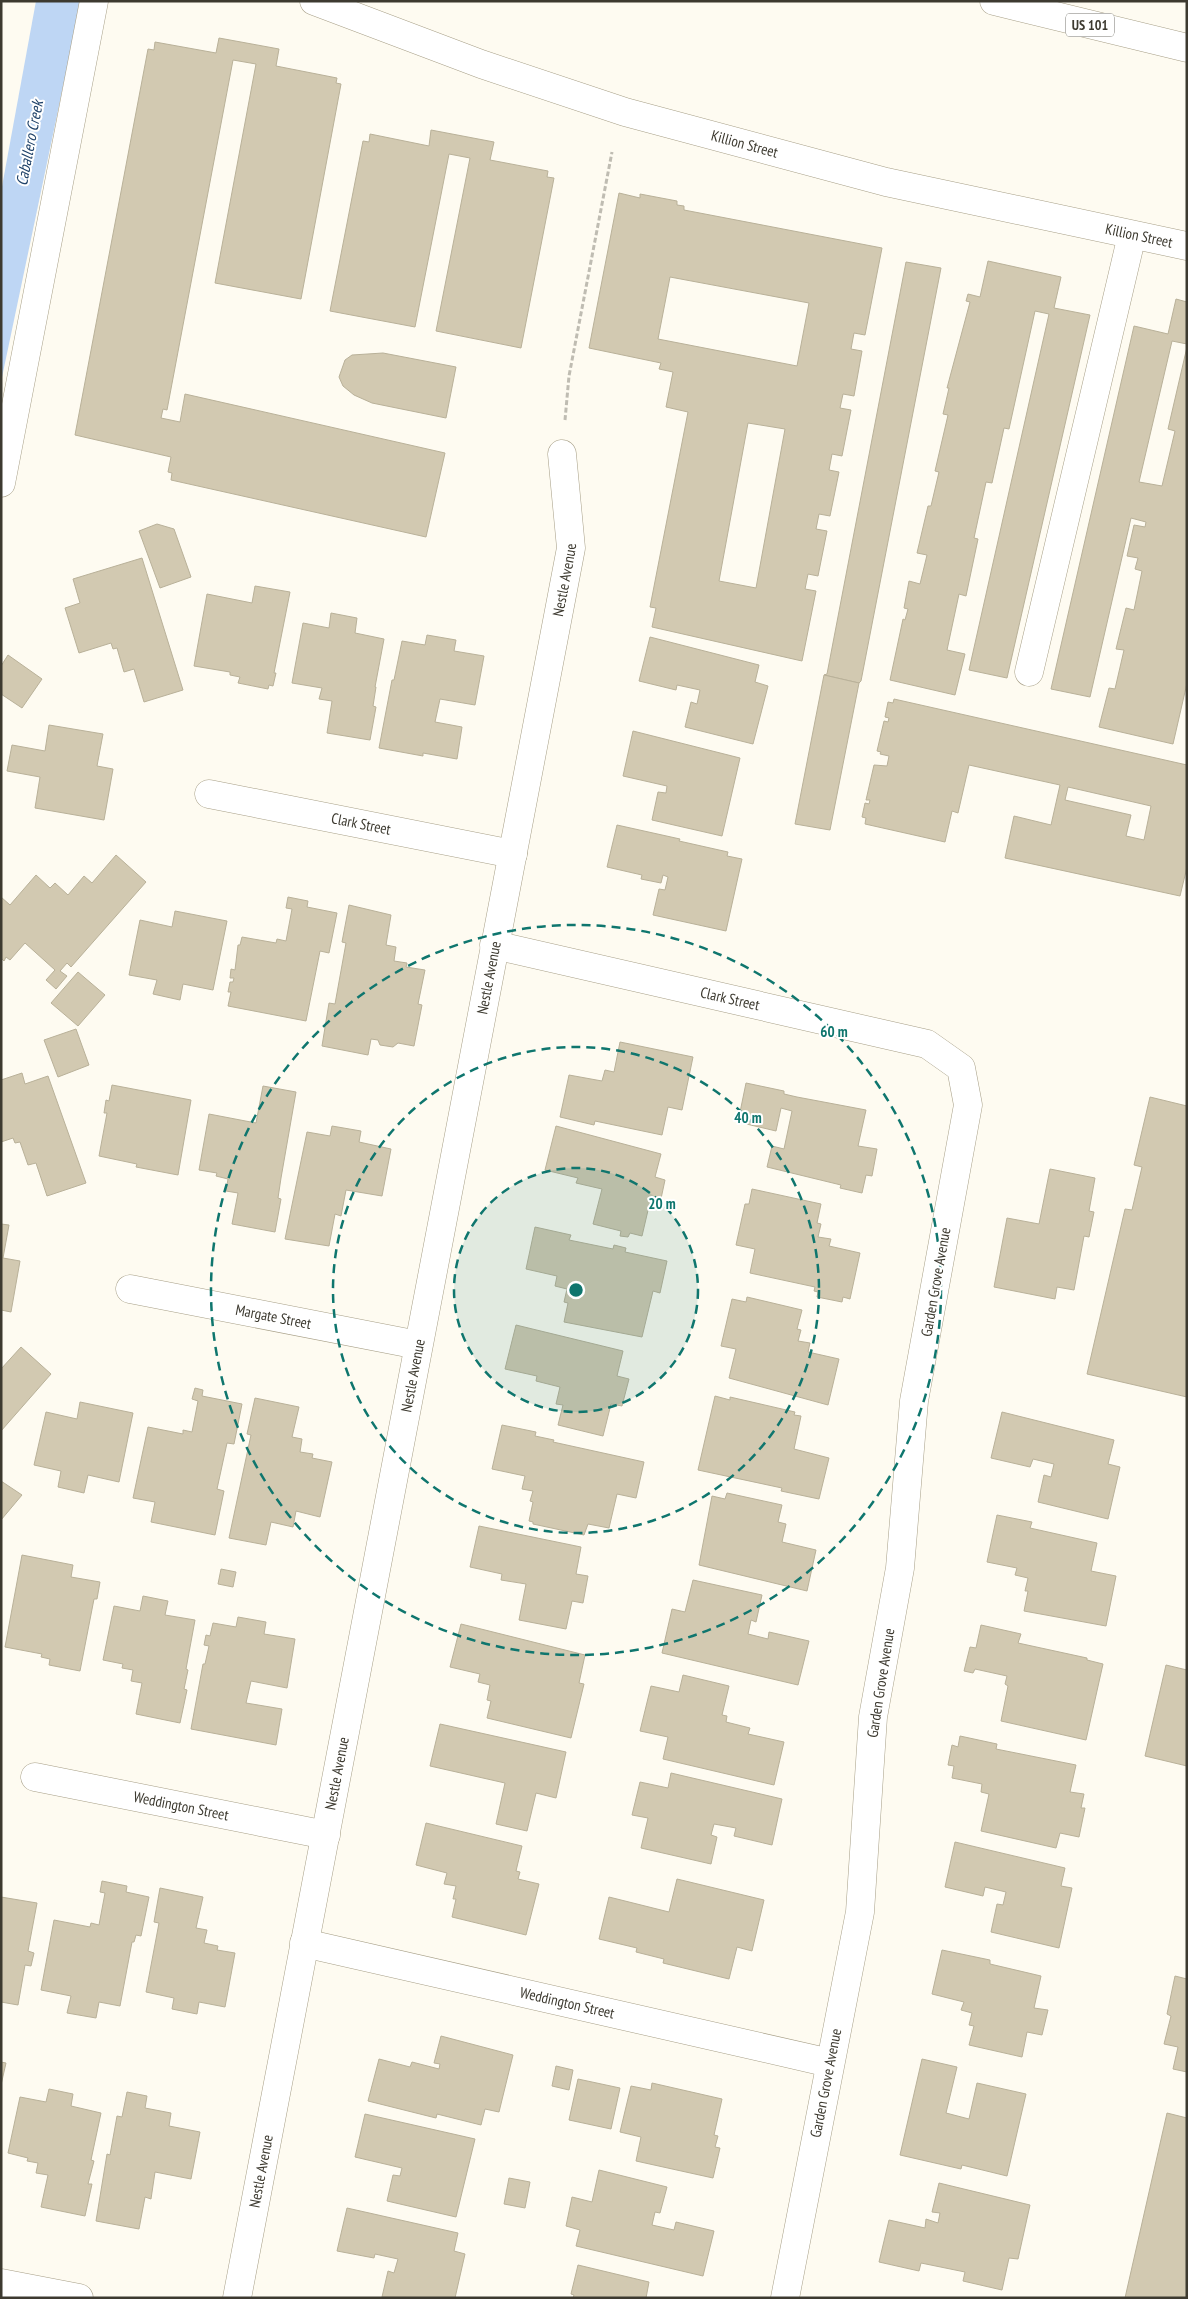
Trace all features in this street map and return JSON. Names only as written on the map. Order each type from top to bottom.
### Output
[{"type":"main road","points":[[1,483],[94,1]]},
{"type":"main road","name":"Killion Street","points":[[314,1],[481,64],[625,112],[886,182],[1187,246]]},
{"type":"main road","name":"US 101","points":[[994,1],[1187,48]]},
{"type":"main road","points":[[1029,672],[1132,235]]},
{"type":"main road","name":"Nestle Avenue","points":[[238,2298],[494,944],[571,548],[562,454]]},
{"type":"main road","name":"Clark Street","points":[[209,794],[513,854]]},
{"type":"main road","name":"Clark Street","points":[[494,944],[927,1044],[961,1068]]},
{"type":"main road","name":"Garden Grove Avenue","points":[[785,2298],[860,1912],[873,1717],[900,1568],[914,1401],[968,1105],[961,1068]]},
{"type":"main road","name":"Margate Street","points":[[130,1289],[418,1345]]},
{"type":"main road","name":"Weddington Street","points":[[35,1778],[326,1835]]},
{"type":"main road","name":"Weddington Street","points":[[304,1943],[830,2063]]},
{"type":"main road","points":[[1,2283],[79,2298]]},
{"type":"path","points":[[562,454],[569,376],[612,152]]},
{"type":"water","name":"Caballero Creek","points":[[36,1],[81,1],[1,382],[1,192]]},
{"type":"building","points":[[219,38],[279,49],[276,66],[337,78],[336,83],[341,84],[301,299],[215,283],[256,64],[233,60],[167,410],[163,409],[161,418],[180,422],[185,394],[445,453],[426,537],[171,480],[172,473],[168,472],[171,457],[75,435],[148,49],[154,50],[155,42],[216,53]]},
{"type":"building","points":[[431,130],[494,142],[490,160],[548,171],[547,177],[554,178],[521,348],[436,331],[470,158],[449,154],[415,327],[330,311],[363,141],[369,142],[370,134],[429,146]]},
{"type":"building","points":[[619,193],[640,198],[640,194],[677,201],[677,205],[684,206],[684,210],[882,248],[865,335],[854,333],[851,349],[862,351],[854,396],[843,394],[840,408],[851,410],[842,456],[832,454],[829,470],[839,472],[830,516],[819,514],[816,529],[827,531],[818,576],[808,574],[805,589],[816,591],[802,661],[652,627],[656,608],[650,607],[688,412],[666,407],[673,372],[659,369],[661,363],[589,348]],"holes":[[[670,277],[809,303],[797,366],[658,339]],[[748,423],[785,429],[756,588],[719,581]]]},
{"type":"building","points":[[988,261],[1061,277],[1054,308],[1090,315],[1007,678],[969,670],[1049,314],[1035,311],[1009,429],[1004,428],[992,483],[986,482],[974,538],[978,539],[966,596],[959,594],[947,650],[965,654],[955,695],[890,680],[903,619],[905,620],[908,609],[904,608],[909,581],[920,584],[927,555],[917,553],[928,506],[931,506],[939,472],[935,471],[948,415],[943,414],[949,388],[947,388],[970,302],[966,301],[968,294],[980,297]]},
{"type":"building","points":[[906,262],[941,268],[861,681],[859,683],[824,675],[827,674]]},
{"type":"building","points":[[1176,299],[1187,302],[1187,344],[1172,341],[1139,482],[1162,486],[1175,431],[1168,429],[1187,347],[1187,683],[1173,744],[1099,727],[1109,688],[1115,689],[1124,650],[1116,649],[1126,608],[1134,610],[1142,571],[1135,569],[1138,558],[1127,556],[1134,525],[1145,527],[1146,522],[1131,518],[1090,697],[1051,689],[1134,326],[1168,334]]},
{"type":"building","points":[[383,353],[456,367],[446,418],[372,403],[354,395],[343,386],[339,377],[345,360],[352,355]]},
{"type":"building","points":[[157,524],[174,529],[191,577],[160,588],[139,531]]},
{"type":"building","points":[[142,558],[183,690],[144,702],[134,669],[124,672],[117,648],[113,649],[111,643],[79,653],[65,608],[80,603],[73,579]]},
{"type":"building","points":[[255,586],[290,592],[274,673],[276,673],[273,686],[269,685],[268,689],[238,683],[240,677],[230,675],[230,672],[194,666],[207,594],[252,603]]},
{"type":"building","points":[[331,613],[357,618],[355,633],[384,639],[375,687],[373,706],[376,707],[370,740],[327,733],[332,701],[319,699],[322,688],[292,683],[303,623],[329,628]]},
{"type":"building","points":[[427,635],[456,640],[454,651],[484,656],[475,705],[440,699],[435,722],[462,727],[457,759],[423,753],[423,756],[379,748],[392,680],[394,680],[402,641],[425,645]]},
{"type":"building","points":[[650,637],[759,665],[755,682],[768,686],[753,744],[685,727],[691,702],[697,704],[700,690],[677,685],[676,690],[639,681]]},
{"type":"building","points":[[8,655],[42,679],[22,708],[1,694],[1,666]]},
{"type":"building","points":[[824,675],[859,683],[830,830],[795,824]]},
{"type":"building","points":[[894,699],[1187,765],[1187,867],[1180,896],[1005,858],[1014,816],[1051,825],[1060,785],[969,765],[958,813],[952,811],[945,842],[865,824],[866,818],[862,817],[865,803],[869,804],[870,800],[866,800],[874,765],[887,766],[889,756],[880,754],[881,752],[877,751],[884,721],[888,722],[889,718],[885,717],[888,702],[893,703]],"holes":[[[1068,787],[1151,806],[1144,840],[1126,836],[1131,815],[1065,800]]]},
{"type":"building","points":[[49,725],[103,734],[97,766],[113,769],[104,820],[35,808],[40,777],[7,771],[12,745],[45,751]]},
{"type":"building","points":[[633,731],[740,758],[722,836],[652,820],[658,792],[666,793],[667,786],[623,776]]},
{"type":"building","points":[[617,825],[728,852],[727,856],[742,859],[726,931],[653,915],[659,889],[665,890],[668,877],[663,875],[661,883],[641,879],[642,875],[607,867]]},
{"type":"building","points":[[116,855],[146,882],[71,967],[67,963],[60,971],[67,976],[56,989],[46,980],[55,970],[25,943],[10,960],[6,957],[4,961],[1,958],[1,897],[10,905],[36,875],[50,888],[55,883],[68,895],[84,876],[92,883]]},
{"type":"building","points":[[288,897],[308,901],[307,907],[337,913],[329,953],[320,951],[306,1021],[228,1006],[231,992],[228,992],[230,982],[233,982],[234,978],[230,978],[231,969],[235,970],[238,945],[240,945],[242,937],[276,943],[277,939],[286,941],[292,909],[286,908]]},
{"type":"building","points":[[349,905],[391,915],[386,945],[396,947],[394,961],[407,963],[406,967],[425,970],[418,1004],[422,1005],[414,1046],[398,1043],[393,1047],[380,1045],[378,1040],[371,1039],[368,1055],[322,1046],[329,1003],[335,1004],[346,943],[342,942]]},
{"type":"building","points":[[175,911],[227,921],[213,990],[183,984],[180,1000],[153,994],[157,980],[129,975],[140,920],[172,927]]},
{"type":"building","points":[[78,972],[105,995],[78,1026],[51,1003]]},
{"type":"building","points":[[76,1029],[89,1065],[58,1077],[44,1040]]},
{"type":"building","points":[[620,1042],[693,1057],[682,1110],[668,1107],[662,1135],[595,1121],[594,1125],[560,1117],[569,1075],[602,1081],[605,1070],[614,1072]]},
{"type":"building","points":[[22,1073],[25,1084],[48,1076],[86,1183],[47,1196],[36,1163],[28,1165],[20,1142],[15,1143],[13,1138],[1,1142],[1,1080]]},
{"type":"building","points":[[746,1083],[784,1091],[784,1094],[797,1097],[866,1110],[858,1146],[877,1149],[872,1176],[866,1175],[862,1193],[840,1188],[841,1185],[767,1167],[772,1146],[784,1149],[792,1111],[781,1108],[776,1131],[738,1122]]},
{"type":"building","points":[[112,1085],[191,1100],[178,1175],[136,1167],[137,1164],[99,1156],[107,1113],[104,1113],[106,1100],[109,1101]]},
{"type":"building","points":[[263,1086],[296,1092],[278,1198],[281,1199],[275,1232],[232,1224],[238,1193],[226,1191],[228,1179],[216,1176],[217,1173],[199,1170],[209,1114],[256,1123]]},
{"type":"building","points":[[1150,1097],[1187,1106],[1187,1397],[1087,1374],[1125,1209],[1132,1210],[1142,1167],[1134,1165]]},
{"type":"building","points":[[332,1126],[361,1131],[359,1142],[391,1149],[382,1196],[346,1190],[341,1216],[335,1214],[329,1246],[285,1239],[307,1132],[330,1136]]},
{"type":"building","points":[[556,1126],[661,1154],[655,1177],[665,1180],[659,1208],[649,1206],[642,1236],[630,1233],[628,1237],[620,1236],[621,1231],[593,1224],[602,1189],[576,1183],[578,1178],[545,1170]]},
{"type":"building","points":[[1050,1169],[1095,1178],[1089,1211],[1094,1212],[1089,1237],[1084,1236],[1074,1290],[1057,1287],[1055,1299],[994,1287],[1007,1218],[1039,1224]]},
{"type":"building","points":[[752,1189],[821,1204],[817,1223],[821,1224],[818,1237],[831,1239],[829,1246],[860,1253],[850,1299],[843,1297],[842,1302],[817,1297],[818,1292],[814,1291],[815,1287],[750,1273],[755,1249],[736,1245],[745,1204],[749,1204]]},
{"type":"building","points":[[1,1224],[9,1225],[3,1258],[20,1261],[11,1312],[1,1310]]},
{"type":"building","points":[[535,1227],[571,1235],[569,1240],[613,1249],[614,1245],[626,1248],[625,1252],[667,1261],[660,1293],[653,1291],[642,1337],[564,1322],[568,1303],[564,1302],[567,1289],[555,1286],[557,1276],[526,1269]]},
{"type":"building","points":[[747,1297],[802,1310],[797,1329],[801,1330],[798,1341],[810,1343],[808,1352],[839,1359],[828,1405],[729,1378],[736,1349],[721,1346],[732,1299],[746,1302]]},
{"type":"building","points":[[516,1325],[623,1351],[617,1376],[629,1379],[622,1406],[611,1404],[603,1436],[558,1425],[563,1405],[556,1404],[560,1387],[536,1381],[537,1376],[505,1369]]},
{"type":"building","points":[[21,1347],[51,1374],[1,1431],[1,1369]]},
{"type":"building","points":[[195,1388],[203,1390],[202,1396],[242,1404],[234,1444],[227,1443],[217,1489],[224,1491],[215,1535],[151,1522],[155,1502],[133,1498],[148,1427],[183,1434],[183,1430],[192,1432],[198,1401],[192,1399]]},
{"type":"building","points":[[715,1396],[730,1400],[730,1397],[795,1412],[794,1415],[801,1416],[794,1449],[829,1458],[819,1499],[781,1491],[782,1488],[698,1470]]},
{"type":"building","points":[[255,1398],[299,1407],[292,1437],[302,1439],[300,1452],[313,1454],[312,1458],[332,1462],[320,1517],[296,1511],[293,1527],[271,1522],[266,1545],[229,1538],[251,1435],[247,1434]]},
{"type":"building","points":[[80,1402],[133,1413],[119,1482],[88,1475],[84,1493],[58,1487],[61,1471],[34,1465],[46,1412],[77,1419]]},
{"type":"building","points":[[1002,1412],[1114,1440],[1108,1464],[1120,1467],[1108,1519],[1038,1502],[1044,1475],[1051,1477],[1054,1464],[1033,1459],[1030,1467],[991,1458]]},
{"type":"building","points":[[502,1425],[536,1432],[535,1436],[554,1440],[553,1442],[644,1462],[636,1498],[617,1494],[609,1528],[588,1524],[584,1535],[533,1524],[533,1522],[529,1521],[533,1502],[530,1501],[533,1491],[522,1489],[525,1476],[492,1469]]},
{"type":"building","points":[[1,1481],[22,1495],[1,1520]]},
{"type":"building","points":[[727,1493],[782,1505],[778,1522],[786,1524],[782,1542],[816,1550],[807,1591],[699,1565],[712,1496],[725,1499]]},
{"type":"building","points":[[997,1515],[1032,1522],[1030,1528],[1097,1543],[1091,1571],[1116,1576],[1106,1626],[1024,1611],[1028,1591],[1025,1591],[1028,1578],[1015,1575],[1017,1568],[987,1562]]},
{"type":"building","points":[[479,1526],[581,1547],[576,1574],[588,1576],[583,1603],[572,1601],[566,1629],[519,1620],[526,1584],[501,1580],[502,1574],[470,1567]]},
{"type":"building","points":[[22,1555],[73,1565],[71,1577],[100,1582],[97,1599],[94,1599],[80,1671],[49,1665],[50,1659],[41,1657],[42,1654],[5,1647]]},
{"type":"building","points":[[221,1569],[236,1572],[233,1587],[218,1584]]},
{"type":"building","points":[[693,1580],[762,1595],[756,1622],[751,1620],[748,1634],[768,1639],[769,1632],[809,1641],[798,1685],[662,1653],[672,1609],[685,1612]]},
{"type":"building","points":[[143,1596],[168,1601],[165,1615],[195,1620],[186,1669],[188,1670],[184,1689],[187,1690],[180,1723],[136,1714],[142,1683],[131,1681],[133,1670],[122,1668],[123,1664],[103,1660],[114,1606],[140,1611]]},
{"type":"building","points":[[238,1617],[266,1622],[264,1634],[295,1639],[287,1688],[251,1681],[246,1703],[282,1709],[276,1745],[191,1729],[203,1664],[205,1664],[209,1646],[204,1645],[206,1635],[210,1636],[213,1623],[236,1627]]},
{"type":"building","points":[[461,1624],[585,1655],[579,1683],[584,1684],[571,1738],[487,1718],[491,1701],[487,1700],[490,1685],[478,1682],[480,1674],[450,1667]]},
{"type":"building","points":[[981,1625],[1021,1634],[1018,1643],[1087,1658],[1087,1660],[1103,1664],[1086,1740],[1001,1721],[1008,1686],[1005,1684],[1007,1676],[975,1669],[973,1673],[964,1671],[970,1647],[976,1648]]},
{"type":"building","points":[[1166,1665],[1187,1670],[1187,1766],[1145,1756]]},
{"type":"building","points":[[683,1675],[729,1686],[722,1715],[727,1716],[726,1722],[750,1728],[748,1734],[784,1742],[774,1785],[663,1759],[668,1737],[640,1731],[651,1686],[679,1692]]},
{"type":"building","points":[[440,1724],[566,1752],[556,1798],[536,1793],[527,1831],[496,1824],[505,1783],[430,1766]]},
{"type":"building","points":[[960,1736],[997,1744],[996,1749],[1076,1765],[1070,1792],[1084,1794],[1081,1808],[1085,1808],[1079,1837],[1060,1833],[1056,1848],[981,1831],[989,1794],[981,1792],[982,1784],[952,1778],[954,1766],[948,1765],[952,1745],[958,1747]]},
{"type":"building","points":[[671,1773],[782,1799],[772,1845],[734,1836],[736,1828],[714,1824],[711,1835],[717,1837],[711,1864],[641,1848],[648,1818],[632,1815],[640,1782],[668,1788]]},
{"type":"building","points":[[426,1823],[522,1846],[516,1871],[520,1872],[518,1879],[539,1884],[526,1935],[452,1917],[456,1899],[453,1899],[456,1886],[444,1884],[447,1873],[416,1865]]},
{"type":"building","points":[[955,1842],[1065,1868],[1061,1886],[1072,1888],[1059,1948],[991,1932],[997,1904],[1003,1905],[1006,1892],[985,1887],[983,1896],[945,1887]]},
{"type":"building","points":[[677,1879],[764,1900],[752,1951],[737,1947],[729,1979],[663,1963],[664,1959],[636,1952],[637,1948],[599,1939],[609,1897],[669,1912]]},
{"type":"building","points":[[102,1881],[127,1886],[126,1892],[149,1897],[141,1936],[136,1935],[134,1942],[132,1942],[120,2006],[99,2002],[96,2018],[67,2013],[71,1996],[41,1990],[54,1920],[90,1927],[91,1923],[99,1925],[105,1893],[100,1892]]},
{"type":"building","points":[[160,1888],[203,1897],[196,1928],[207,1930],[204,1943],[218,1946],[217,1950],[235,1953],[225,2007],[199,2002],[197,2014],[172,2009],[174,1998],[146,1992],[159,1923],[154,1922]]},
{"type":"building","points":[[1,1897],[37,1903],[28,1951],[34,1953],[31,1966],[25,1965],[18,2005],[1,2002]]},
{"type":"building","points":[[942,1950],[990,1960],[990,1964],[1041,1976],[1034,2008],[1048,2010],[1042,2035],[1027,2032],[1022,2057],[969,2045],[974,2026],[969,2025],[972,2013],[961,2010],[964,2002],[932,1994]]},
{"type":"building","points":[[1175,1976],[1187,1979],[1187,2072],[1173,2069],[1178,2047],[1164,2044],[1171,2016],[1167,2014]]},
{"type":"building","points":[[441,2036],[513,2055],[499,2112],[485,2109],[481,2125],[437,2114],[436,2118],[368,2101],[379,2059],[410,2067],[412,2062],[439,2069],[440,2064],[434,2063]]},
{"type":"building","points":[[922,2059],[957,2067],[946,2113],[969,2119],[977,2083],[1026,2094],[1007,2176],[962,2165],[961,2169],[900,2155]]},
{"type":"building","points":[[1,2062],[6,2063],[1,2085]]},
{"type":"building","points":[[556,2066],[573,2070],[569,2090],[552,2086]]},
{"type":"building","points":[[578,2079],[620,2088],[611,2129],[569,2120]]},
{"type":"building","points":[[652,2083],[722,2099],[714,2135],[718,2136],[715,2147],[720,2148],[713,2178],[636,2161],[641,2137],[620,2132],[631,2086],[651,2090]]},
{"type":"building","points":[[49,2089],[73,2094],[71,2106],[101,2113],[91,2160],[94,2161],[88,2184],[92,2184],[85,2216],[41,2207],[48,2175],[36,2173],[38,2163],[27,2161],[28,2158],[8,2153],[20,2097],[46,2102]]},
{"type":"building","points":[[127,2092],[147,2096],[145,2108],[171,2113],[169,2126],[200,2132],[191,2179],[155,2172],[151,2199],[145,2197],[139,2229],[96,2221],[107,2154],[110,2155],[117,2116],[122,2117]]},
{"type":"building","points":[[1167,2113],[1187,2118],[1187,2298],[1125,2298]]},
{"type":"building","points":[[365,2114],[475,2139],[456,2217],[387,2201],[393,2175],[400,2176],[402,2168],[355,2157]]},
{"type":"building","points":[[599,2170],[667,2187],[660,2213],[655,2212],[652,2225],[674,2230],[676,2222],[714,2231],[703,2276],[576,2246],[580,2230],[566,2226],[572,2197],[592,2202]]},
{"type":"building","points":[[509,2178],[530,2182],[525,2208],[504,2204]]},
{"type":"building","points":[[939,2183],[1030,2205],[1018,2259],[1009,2258],[1002,2290],[963,2281],[965,2272],[921,2263],[919,2271],[879,2262],[889,2220],[925,2228],[926,2219],[938,2223],[940,2213],[932,2212]]},
{"type":"building","points":[[347,2208],[458,2233],[454,2251],[465,2254],[455,2298],[382,2297],[388,2271],[394,2273],[398,2259],[375,2254],[374,2258],[337,2251]]},
{"type":"building","points":[[578,2265],[649,2282],[646,2298],[573,2298],[574,2295],[571,2294]]}]
